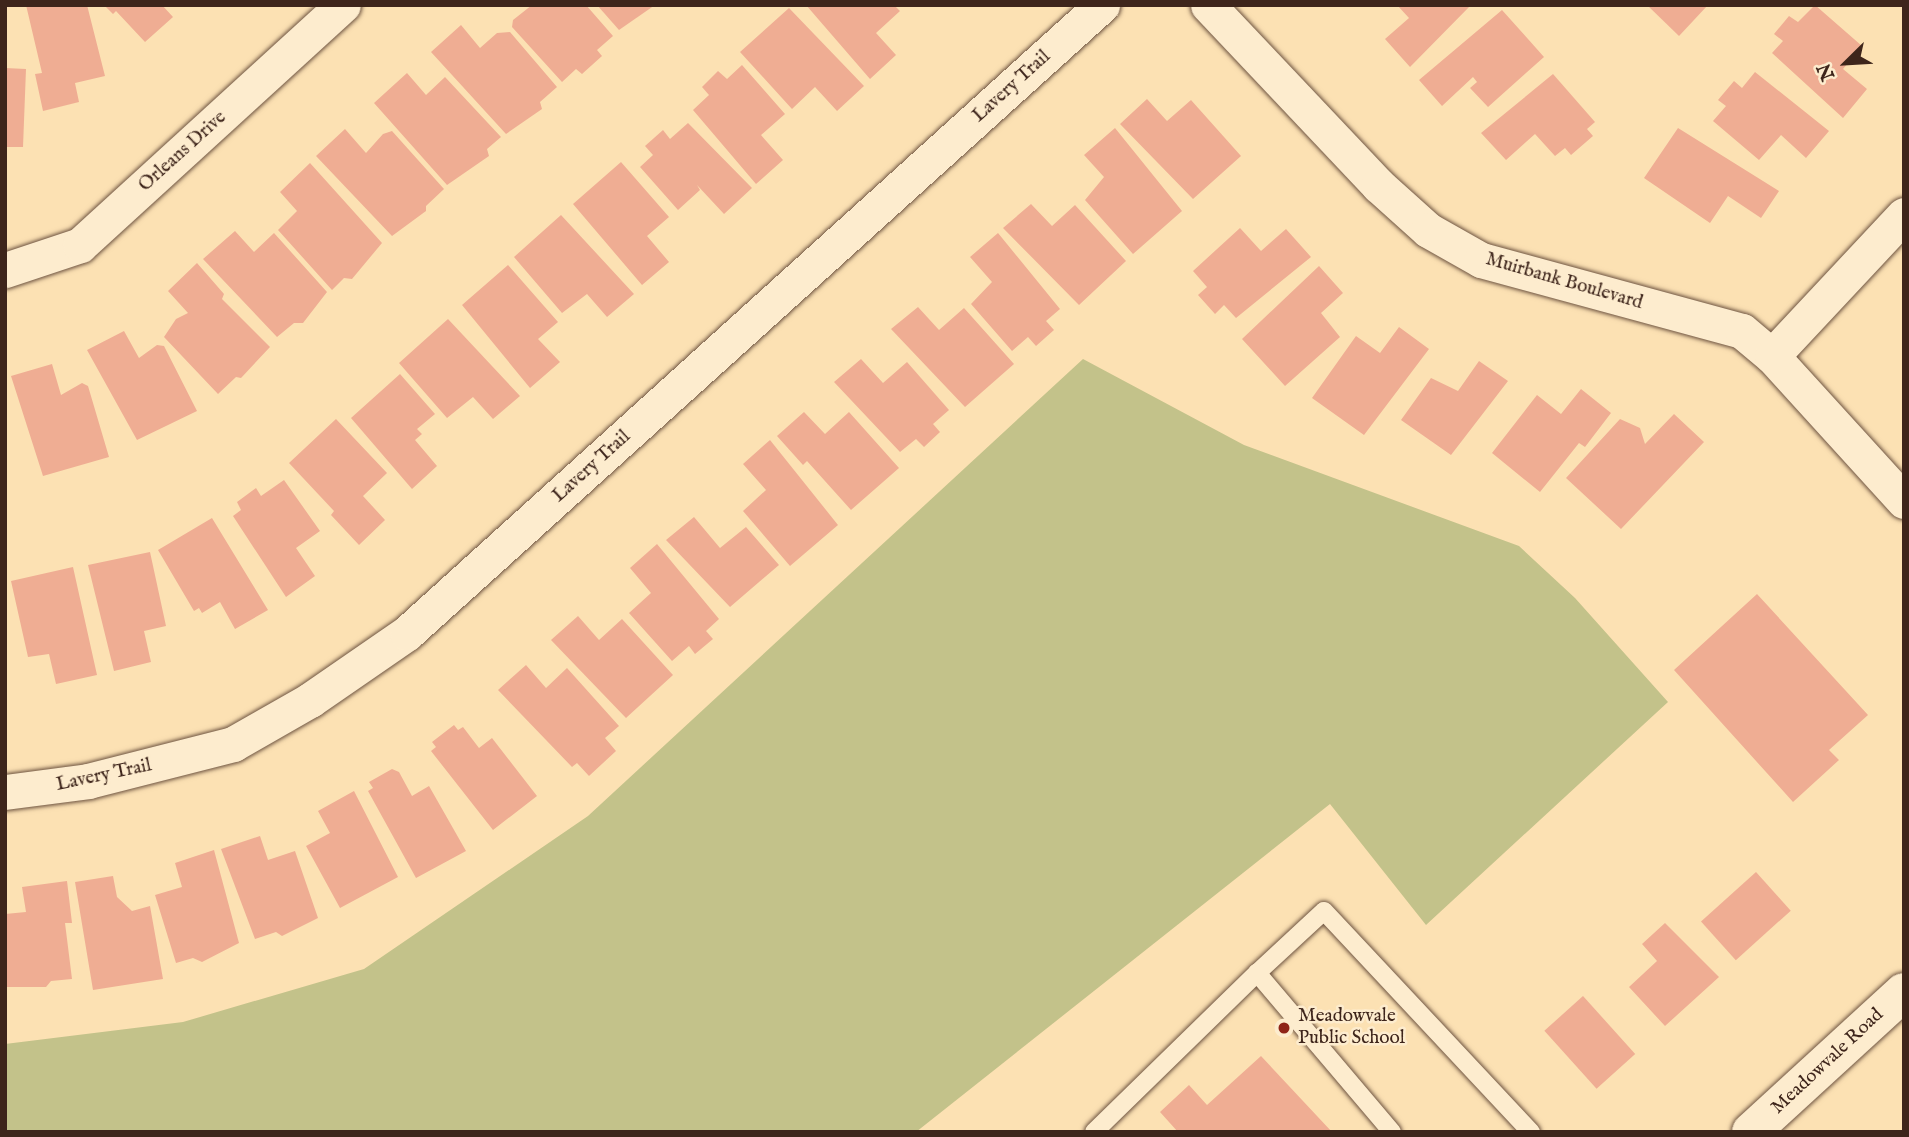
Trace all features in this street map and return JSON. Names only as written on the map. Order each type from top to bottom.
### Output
[{"type":"main road","name":"Meadowvale Road","points":[[1751,1132],[1904,992]]},
{"type":"street","name":"Orleans Drive","points":[[5,270],[80,245],[343,5]]},
{"type":"street","name":"Lavery Trail","points":[[5,792],[88,781],[233,744],[310,700],[407,633],[1102,5]]},
{"type":"street","name":"Muirbank Boulevard","points":[[1208,5],[1378,186],[1428,230],[1481,260],[1742,331],[1772,356],[1904,501]]},
{"type":"street","points":[[1772,356],[1904,215]]},
{"type":"lane","points":[[1094,1132],[1257,972],[1324,911],[1531,1132]]},
{"type":"lane","points":[[1257,972],[1392,1132]]},
{"type":"shaded area","points":[[1083,359],[1244,445],[1519,546],[1575,598],[1668,702],[1426,925],[1330,804],[916,1132],[5,1132],[5,1044],[183,1022],[364,969],[588,816]]},
{"type":"building","points":[[26,5],[87,5],[105,76],[75,83],[79,102],[43,111],[35,74],[42,73]]},
{"type":"building","points":[[104,5],[162,5],[173,17],[145,42],[116,11],[113,14]]},
{"type":"building","points":[[532,5],[586,5],[613,36],[597,50],[602,56],[582,74],[576,69],[562,82],[512,27],[513,20]]},
{"type":"building","points":[[597,5],[655,5],[619,30]]},
{"type":"building","points":[[806,5],[894,5],[900,11],[876,33],[896,55],[870,79]]},
{"type":"building","points":[[1397,5],[1471,5],[1410,67],[1385,39],[1409,18]]},
{"type":"building","points":[[1647,5],[1708,5],[1679,36]]},
{"type":"building","points":[[1815,5],[1862,46],[1843,69],[1867,89],[1843,118],[1772,53],[1783,41],[1774,34],[1789,16],[1798,22]]},
{"type":"building","points":[[789,8],[864,86],[837,111],[815,87],[792,109],[740,52]]},
{"type":"building","points":[[1502,10],[1544,57],[1488,107],[1470,88],[1477,82],[1473,77],[1442,106],[1419,80]]},
{"type":"building","points":[[461,25],[480,48],[497,33],[510,32],[557,87],[540,102],[542,109],[506,134],[431,52]]},
{"type":"building","points":[[742,65],[785,114],[761,135],[783,160],[756,184],[693,110],[709,95],[702,87],[718,71],[727,79]]},
{"type":"building","points":[[5,68],[26,69],[23,147],[5,147]]},
{"type":"building","points":[[1755,72],[1829,131],[1806,158],[1781,135],[1759,160],[1713,121],[1726,106],[1718,100],[1734,81],[1742,88]]},
{"type":"building","points":[[407,73],[426,95],[445,77],[501,137],[487,149],[489,156],[447,185],[374,103]]},
{"type":"building","points":[[1553,74],[1595,122],[1587,129],[1593,136],[1571,155],[1565,148],[1555,156],[1535,134],[1506,160],[1481,133]]},
{"type":"building","points":[[1147,99],[1167,121],[1191,100],[1241,156],[1193,199],[1120,124]]},
{"type":"building","points":[[688,123],[752,188],[724,214],[697,185],[700,190],[678,210],[640,167],[653,155],[645,146],[663,130],[670,139]]},
{"type":"building","points":[[1115,128],[1182,211],[1133,254],[1085,200],[1104,177],[1084,155]]},
{"type":"building","points":[[1678,128],[1779,191],[1761,218],[1728,196],[1710,223],[1644,178]]},
{"type":"building","points":[[345,129],[366,153],[383,134],[392,131],[444,189],[426,206],[426,211],[392,236],[316,156]]},
{"type":"building","points":[[621,162],[669,217],[647,236],[669,262],[642,285],[573,204]]},
{"type":"building","points":[[310,163],[382,243],[352,279],[344,278],[332,290],[278,230],[297,211],[280,192]]},
{"type":"building","points":[[1031,204],[1052,226],[1075,205],[1126,261],[1079,305],[1003,228]]},
{"type":"building","points":[[561,215],[634,294],[607,317],[587,294],[562,313],[514,257]]},
{"type":"building","points":[[1240,228],[1261,251],[1286,229],[1311,257],[1236,318],[1224,305],[1215,314],[1198,295],[1207,287],[1193,271]]},
{"type":"building","points":[[235,231],[254,252],[274,233],[327,292],[303,323],[294,323],[277,337],[203,259]]},
{"type":"building","points":[[998,233],[1060,309],[1046,321],[1054,330],[1036,346],[1028,337],[1012,351],[971,304],[992,282],[970,257]]},
{"type":"building","points":[[197,263],[224,294],[222,299],[270,347],[241,378],[236,377],[218,394],[164,337],[176,319],[188,313],[168,291]]},
{"type":"building","points":[[508,265],[558,322],[538,339],[560,362],[530,388],[462,305]]},
{"type":"building","points":[[1319,266],[1343,293],[1321,313],[1340,337],[1285,386],[1242,339]]},
{"type":"building","points":[[918,307],[939,330],[964,308],[1014,364],[965,407],[891,329]]},
{"type":"building","points":[[448,319],[520,396],[493,419],[473,397],[447,418],[399,363]]},
{"type":"building","points":[[1399,327],[1429,349],[1364,435],[1312,398],[1356,336],[1380,353]]},
{"type":"building","points":[[124,331],[139,358],[157,345],[164,346],[197,411],[137,440],[87,350]]},
{"type":"building","points":[[861,359],[883,383],[907,362],[949,410],[933,424],[940,432],[924,447],[916,439],[900,452],[834,382]]},
{"type":"building","points":[[1479,361],[1508,381],[1451,455],[1401,420],[1431,378],[1458,391]]},
{"type":"building","points":[[52,364],[61,395],[82,383],[88,386],[109,457],[43,476],[11,376]]},
{"type":"building","points":[[400,374],[435,414],[417,429],[422,434],[415,440],[437,466],[412,489],[351,418]]},
{"type":"building","points":[[1581,389],[1611,413],[1585,447],[1579,443],[1540,492],[1492,453],[1537,395],[1561,414]]},
{"type":"building","points":[[804,412],[825,434],[849,412],[899,468],[851,510],[807,461],[803,465],[777,436]]},
{"type":"building","points":[[1674,414],[1704,442],[1621,529],[1566,478],[1620,419],[1640,428],[1645,444]]},
{"type":"building","points":[[336,419],[387,473],[363,496],[385,520],[359,545],[331,515],[334,511],[289,463]]},
{"type":"building","points":[[770,440],[838,525],[790,566],[743,511],[766,490],[743,464]]},
{"type":"building","points":[[284,480],[320,531],[296,548],[315,576],[286,597],[233,516],[241,510],[237,502],[256,488],[261,496]]},
{"type":"building","points":[[694,517],[720,548],[746,527],[779,565],[730,607],[666,540]]},
{"type":"building","points":[[212,518],[268,610],[235,629],[220,602],[202,613],[199,608],[194,611],[158,550]]},
{"type":"building","points":[[657,544],[719,619],[706,631],[713,639],[695,654],[689,646],[672,661],[629,613],[651,593],[630,568]]},
{"type":"building","points":[[150,552],[166,626],[144,631],[151,662],[114,671],[88,565]]},
{"type":"building","points":[[73,567],[97,675],[56,684],[49,654],[28,657],[11,581]]},
{"type":"building","points":[[1757,594],[1868,715],[1829,750],[1839,760],[1793,802],[1674,670]]},
{"type":"building","points":[[578,616],[599,640],[622,619],[673,675],[626,718],[551,640]]},
{"type":"building","points":[[526,665],[546,688],[567,668],[619,726],[605,738],[616,751],[589,776],[577,763],[572,767],[498,690]]},
{"type":"building","points":[[454,725],[458,730],[463,727],[479,748],[492,738],[537,796],[493,830],[431,751],[436,747],[432,742]]},
{"type":"building","points":[[392,769],[399,772],[412,796],[429,786],[466,851],[416,878],[368,791],[373,788],[369,782]]},
{"type":"building","points":[[354,791],[398,877],[340,908],[306,846],[330,833],[318,811]]},
{"type":"building","points":[[260,836],[268,860],[295,851],[318,918],[282,936],[276,932],[255,939],[221,849]]},
{"type":"building","points":[[214,850],[239,943],[202,962],[193,958],[176,963],[155,895],[182,887],[175,863]]},
{"type":"building","points":[[1756,872],[1791,911],[1736,960],[1701,922]]},
{"type":"building","points":[[113,876],[117,897],[132,911],[150,906],[163,979],[93,990],[75,882]]},
{"type":"building","points":[[67,881],[72,923],[65,923],[72,979],[51,981],[46,987],[5,987],[5,914],[26,912],[22,887]]},
{"type":"building","points":[[1665,923],[1719,977],[1665,1026],[1629,987],[1657,961],[1642,944]]},
{"type":"building","points":[[1583,996],[1635,1054],[1597,1089],[1544,1031]]},
{"type":"building","points":[[1261,1056],[1332,1132],[1178,1132],[1160,1112],[1189,1085],[1207,1105]]},
{"type":"place","name":"Meadowvale Public School","points":[[1284,1028]]}]
